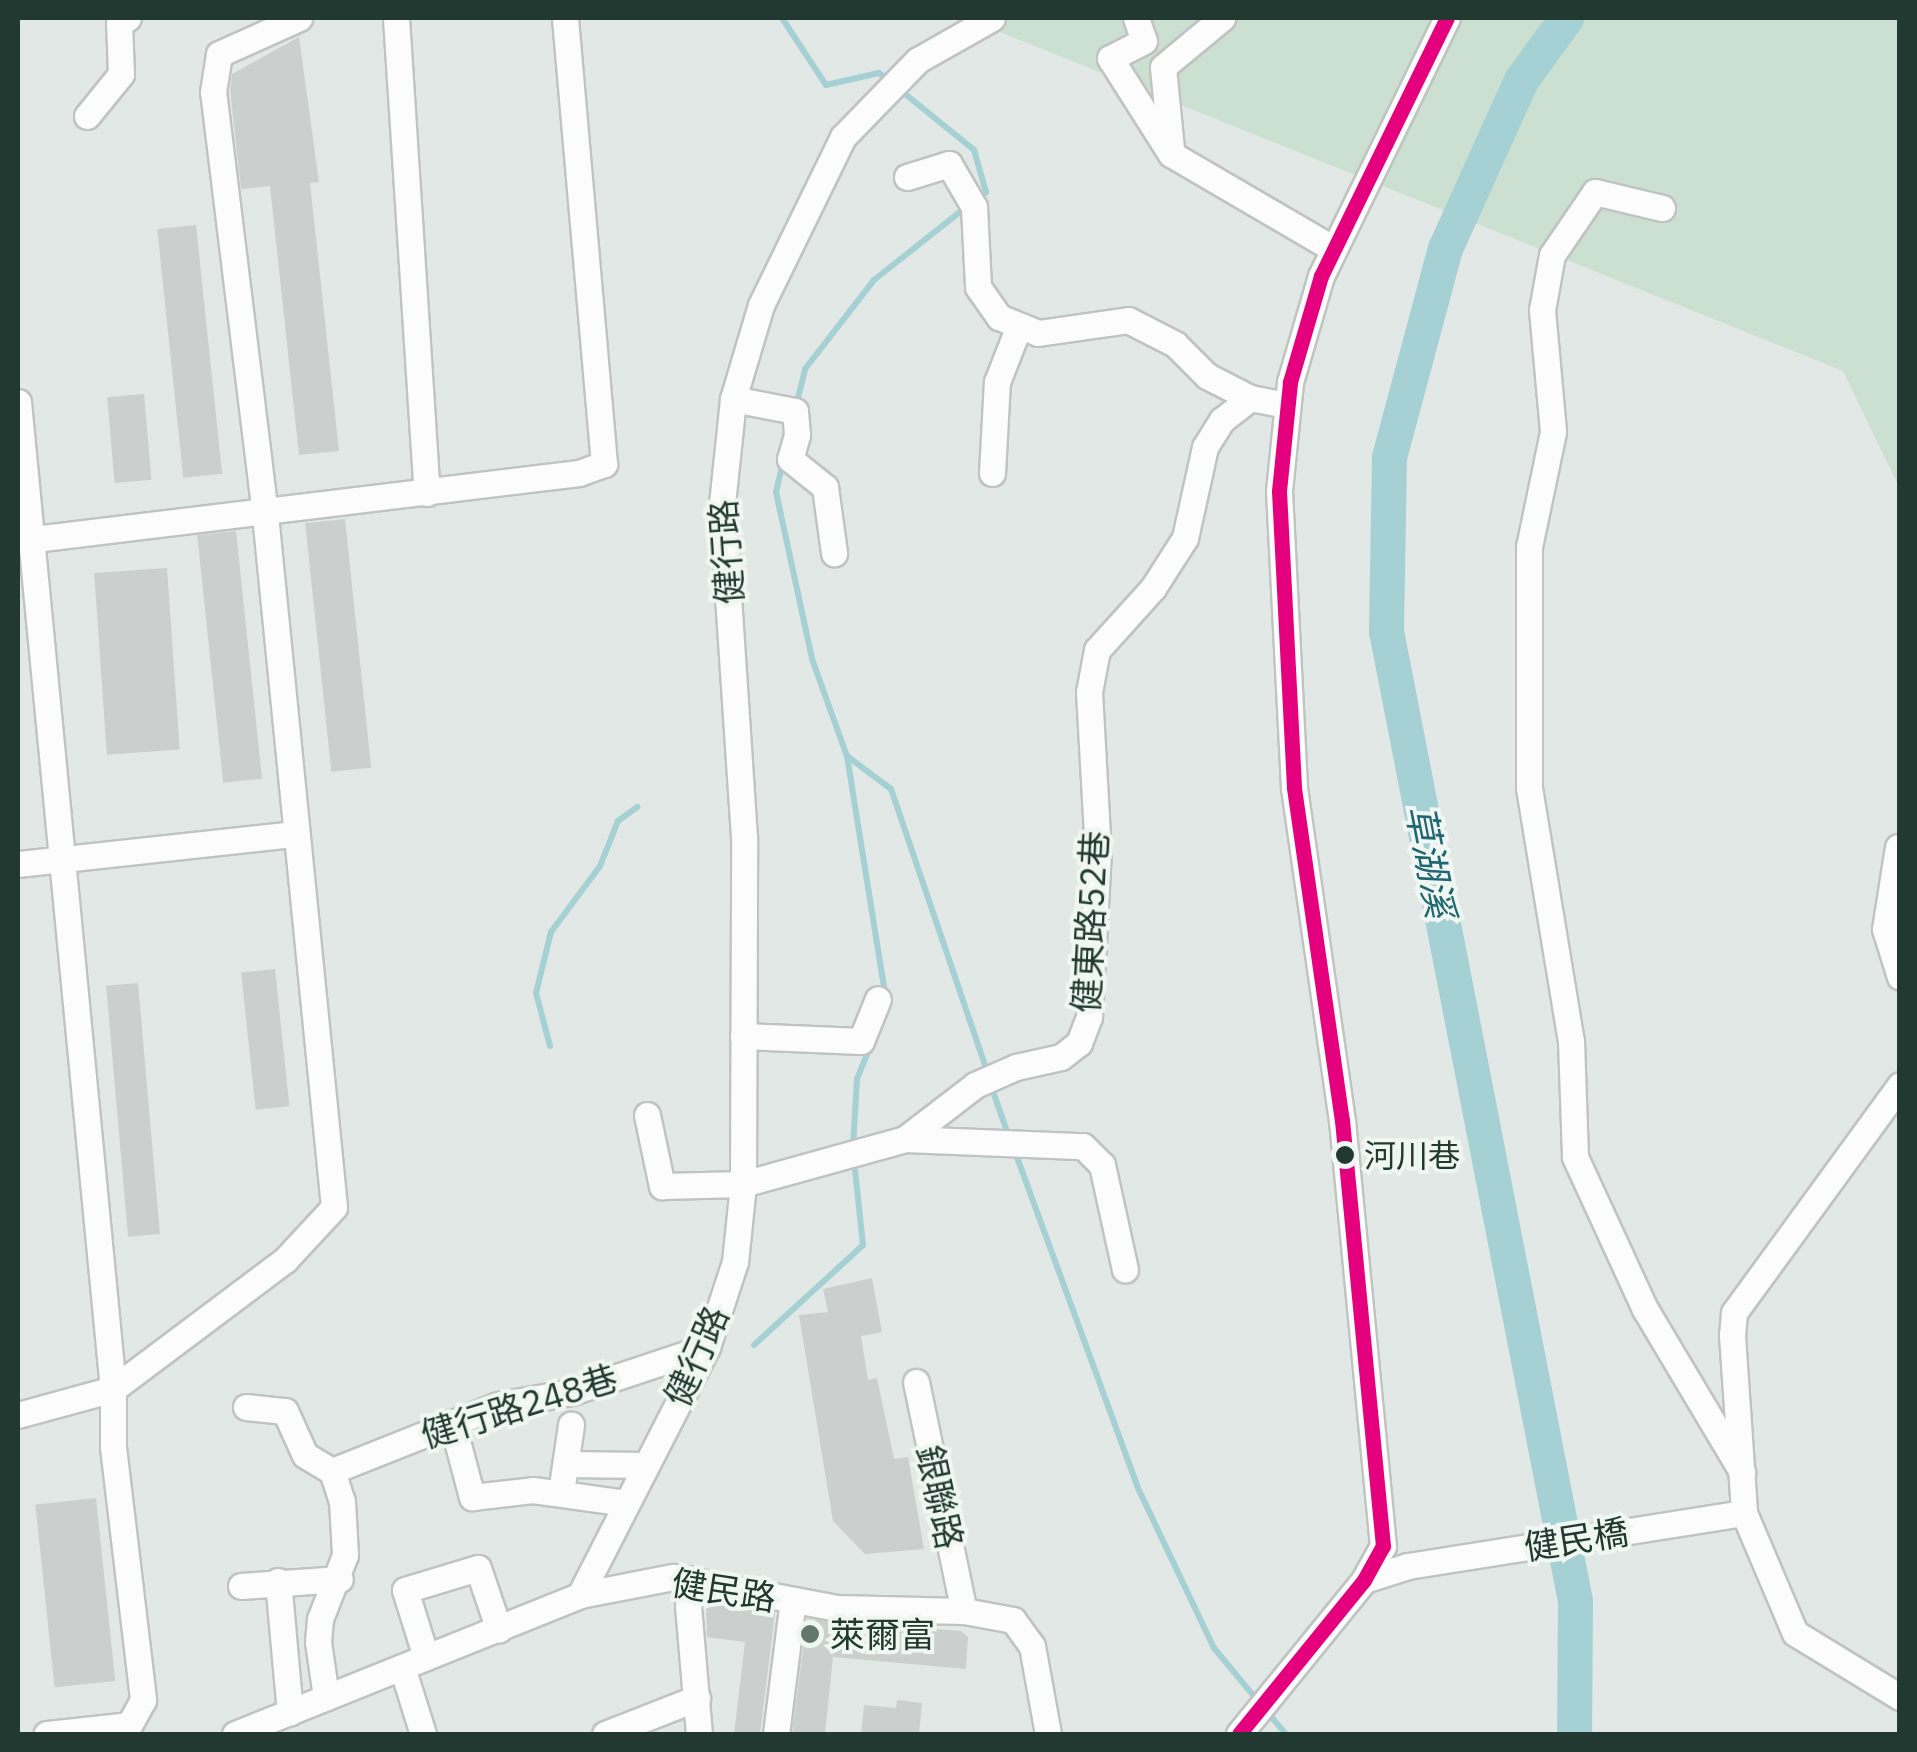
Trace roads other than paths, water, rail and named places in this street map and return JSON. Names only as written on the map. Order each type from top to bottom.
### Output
[{"type":"street","points":[[87,116],[120,74],[119,24],[128,18]]},
{"type":"street","points":[[18,1415],[113,1389],[284,1260],[334,1207],[265,514],[213,92],[220,54],[299,18]]},
{"type":"street","points":[[396,18],[427,493]]},
{"type":"street","points":[[23,541],[579,474],[604,464],[565,18]]},
{"type":"street","name":"健行路","points":[[580,1595],[707,1347],[735,1262],[743,1184],[744,837],[722,504],[733,399],[760,305],[843,137],[918,60],[992,18]]},
{"type":"street","points":[[1136,18],[1144,41],[1110,58],[1172,154],[1332,248]]},
{"type":"street","points":[[1172,154],[1163,67],[1222,18]]},
{"type":"street","points":[[1246,1725],[1364,1580],[1383,1546],[1383,1496],[1329,1020],[1294,786],[1280,593],[1286,405],[1302,330],[1332,248],[1448,18]]},
{"type":"street","points":[[907,176],[949,164],[974,207],[978,287],[999,317],[1038,333],[1128,320],[1250,398],[1286,405]]},
{"type":"street","points":[[1662,208],[1596,192],[1552,256],[1542,310],[1553,432],[1529,548],[1529,788],[1571,1042],[1575,1157],[1645,1310],[1742,1472]]},
{"type":"street","points":[[992,473],[996,382],[1019,326]]},
{"type":"street","name":"健東路52巷","points":[[905,1139],[975,1085],[1016,1067],[1061,1057],[1080,1043],[1089,1018],[1098,853],[1089,692],[1097,650],[1153,588],[1185,538],[1206,448],[1222,420],[1250,398]]},
{"type":"street","points":[[733,399],[794,410],[798,435],[790,460],[824,487],[834,553]]},
{"type":"street","points":[[18,402],[23,541],[113,1389],[113,1447],[142,1700],[129,1724],[46,1734]]},
{"type":"street","points":[[18,864],[296,834]]},
{"type":"street","points":[[1898,848],[1886,928],[1900,977]]},
{"type":"street","points":[[743,1036],[861,1041],[878,999]]},
{"type":"street","points":[[1900,1085],[1734,1313],[1744,1513],[1794,1634],[1900,1698]]},
{"type":"street","points":[[647,1116],[662,1186],[743,1184],[905,1139],[1082,1146],[1102,1165],[1125,1270]]},
{"type":"street","name":"健行路248巷","points":[[332,1470],[498,1405],[572,1392],[707,1347]]},
{"type":"street","name":"銀聯路","points":[[916,1382],[964,1611]]},
{"type":"street","points":[[246,1407],[285,1412],[305,1456],[332,1470],[342,1501],[340,1578],[320,1619],[317,1658],[326,1697]]},
{"type":"street","points":[[452,1422],[472,1497],[560,1493],[625,1504]]},
{"type":"street","points":[[560,1493],[571,1425]]},
{"type":"street","points":[[567,1464],[644,1465]]},
{"type":"street","name":"健民橋","points":[[1364,1580],[1408,1566],[1744,1513]]},
{"type":"street","points":[[426,1658],[406,1590],[478,1568],[499,1630]]},
{"type":"street","points":[[241,1586],[340,1578]]},
{"type":"street","points":[[694,1579],[688,1606],[699,1734]]},
{"type":"street","name":"健民路","points":[[234,1734],[580,1595],[641,1580],[694,1579],[836,1608],[964,1611],[1013,1620],[1027,1635],[1048,1734]]},
{"type":"street","points":[[278,1581],[290,1712]]},
{"type":"street","points":[[776,1734],[793,1600]]},
{"type":"street","points":[[402,1667],[423,1734]]},
{"type":"street","points":[[606,1734],[697,1698]]},
{"type":"waterway","points":[[782,18],[826,85],[879,73],[890,81]]},
{"type":"waterway","name":"草湖溪","points":[[1566,18],[1521,80],[1445,248],[1389,457],[1386,631],[1575,1601],[1574,1734]]},
{"type":"waterway","points":[[899,89],[974,150],[986,192],[975,200]]},
{"type":"waterway","points":[[796,406],[805,369],[874,280],[966,207]]},
{"type":"waterway","points":[[783,462],[776,492],[812,659],[847,756],[891,789],[987,1071]]},
{"type":"waterway","points":[[847,756],[885,994]]},
{"type":"waterway","points":[[550,1046],[536,993],[551,932],[600,866],[618,821],[637,807]]},
{"type":"waterway","points":[[853,1148],[857,1079],[871,1044]]},
{"type":"waterway","points":[[990,1083],[1009,1137]]},
{"type":"waterway","points":[[1014,1149],[1137,1486],[1214,1648],[1258,1701]]},
{"type":"waterway","points":[[754,1345],[863,1245],[854,1161]]},
{"type":"waterway","points":[[1266,1711],[1286,1734]]},
{"type":"place","name":"河川巷","points":[[1345,1155]]},
{"type":"place","name":"萊爾富","points":[[810,1634]]}]
